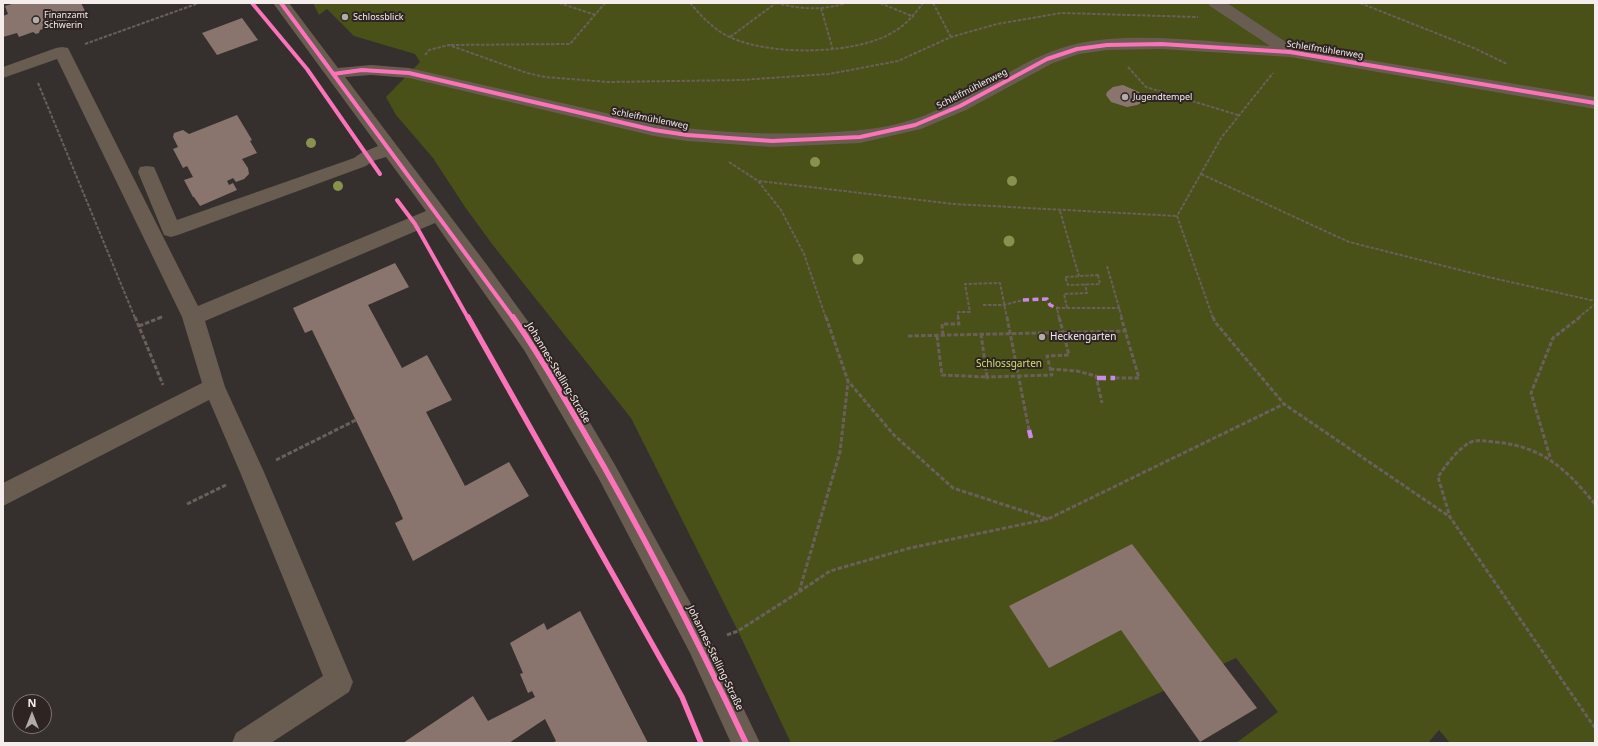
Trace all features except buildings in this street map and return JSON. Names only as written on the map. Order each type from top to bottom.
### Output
[{"type":"street","name":"Johannes-Stelling-Straße","points":[[281,3],[480,270],[532,344],[608,472],[699,644],[746,743]]},
{"type":"street","points":[[1216,3],[1290,52]]},
{"type":"street","name":"Schleifmühlenweg","points":[[333,74],[352,68],[408,73],[654,130],[687,135],[772,141],[860,137],[915,125],[960,106],[1047,59],[1077,49],[1107,45],[1161,44],[1290,52],[1595,103]]},
{"type":"street","points":[[3,73],[62,52],[194,317],[214,387],[252,472],[339,682],[246,743]]},
{"type":"street","points":[[147,172],[171,230],[360,162],[367,157],[390,149]]},
{"type":"street","points":[[194,317],[438,214]]},
{"type":"street","points":[[3,495],[214,387]]},
{"type":"path","points":[[62,52],[199,3]]},
{"type":"path","points":[[559,3],[596,15]]},
{"type":"path","points":[[424,56],[429,50],[448,45],[570,44],[605,3]]},
{"type":"path","points":[[690,3],[702,17],[730,37],[750,44],[810,51],[833,50],[869,44],[900,30],[914,17],[923,3]]},
{"type":"path","points":[[730,37],[776,3],[802,10],[834,8],[846,3]]},
{"type":"path","points":[[880,3],[914,17]]},
{"type":"path","points":[[933,3],[951,37]]},
{"type":"path","points":[[1360,3],[1476,49]]},
{"type":"path","points":[[1364,4],[1368,3]]},
{"type":"path","points":[[821,8],[833,50]]},
{"type":"path","points":[[448,45],[506,64],[528,73],[545,77],[608,82],[741,80],[829,74],[898,61],[951,37],[996,24],[1061,12],[1242,19]]},
{"type":"path","points":[[1107,45],[1146,87],[1238,115]]},
{"type":"path","points":[[1290,52],[1238,115],[1222,138],[1176,216],[1215,322],[1284,404],[1450,518]]},
{"type":"path","points":[[31,64],[173,408]]},
{"type":"path","points":[[723,158],[758,181],[781,210],[804,254],[848,381],[894,435],[953,488],[1048,519]]},
{"type":"path","points":[[1200,174],[1349,242],[1595,302]]},
{"type":"path","points":[[758,181],[954,204],[1060,211],[1176,216]]},
{"type":"path","points":[[1060,211],[1078,276]]},
{"type":"path","points":[[1107,266],[1139,378],[1115,378]]},
{"type":"path","points":[[1098,275],[1100,284],[1068,285],[1065,277],[1078,276],[1098,275]]},
{"type":"path","points":[[943,335],[942,324],[959,324],[958,312],[970,312],[965,284],[996,281],[1000,283],[1029,430]]},
{"type":"path","points":[[1068,308],[1064,294],[1087,293],[1085,284]]},
{"type":"path","points":[[983,305],[1004,305],[1023,300]]},
{"type":"path","points":[[1550,458],[1531,392],[1553,338],[1595,302]]},
{"type":"path","points":[[937,336],[942,375],[988,378],[1052,375],[1047,356],[1069,355],[1057,308],[1120,308]]},
{"type":"path","points":[[908,336],[1127,332]]},
{"type":"path","points":[[981,334],[988,378]]},
{"type":"path","points":[[1050,369],[1077,371],[1096,376],[1102,403]]},
{"type":"path","points":[[799,592],[840,452],[848,381]]},
{"type":"path","points":[[699,644],[738,631],[830,571],[910,548],[1048,519],[1284,404]]},
{"type":"path","points":[[1595,504],[1571,474],[1550,458],[1514,442],[1474,441],[1451,458],[1438,477],[1450,518],[1595,728]]},
{"type":"green space","name":"Schlossgarten","points":[[313,3],[1595,3],[1595,743],[1450,743],[1439,730],[1428,743],[1236,743],[1278,712],[1236,658],[1049,743],[791,743],[738,631],[631,418],[492,244],[465,207],[433,158],[396,115],[386,97],[420,62],[415,54],[354,36],[327,9],[319,15]]},
{"type":"marked path","points":[[1023,300],[1047,299],[1050,305],[1057,308]]},
{"type":"marked path","points":[[1097,378],[1115,378]]},
{"type":"marked path","points":[[1029,430],[1031,438]]},
{"type":"cycle path","points":[[252,3],[307,69],[380,174]]},
{"type":"cycle path","points":[[281,3],[480,270],[532,344],[607,472],[699,644],[746,743]]},
{"type":"cycle path","points":[[333,74],[352,70],[380,70],[409,73],[654,130],[687,135],[772,141],[860,137],[915,125],[960,106],[1047,59],[1077,49],[1107,45],[1161,44],[1290,52],[1595,103]]},
{"type":"cycle path","points":[[397,200],[415,224],[446,278],[682,697],[701,743]]},
{"type":"place","name":"Schlossblick","points":[[345,17]]},
{"type":"place","name":"Finanzamt Schwerin","points":[[36,20]]},
{"type":"place","name":"Jugendtempel","points":[[1125,97]]},
{"type":"place","name":"Heckengarten","points":[[1042,337]]}]
